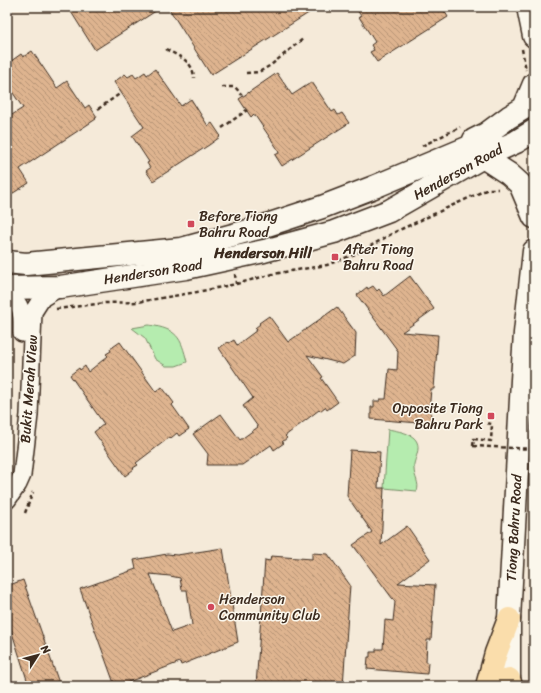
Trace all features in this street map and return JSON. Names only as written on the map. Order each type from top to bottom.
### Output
[{"type":"main road","points":[[423,156],[486,134],[524,108],[530,78]]},
{"type":"main road","name":"Henderson Road","points":[[7,262],[26,264],[181,249],[255,229],[322,207],[423,156],[511,129],[534,118]]},
{"type":"main road","name":"Henderson Road","points":[[7,288],[60,287],[186,268],[264,251],[334,232],[389,211],[483,157],[516,142],[534,131]]},
{"type":"main road","points":[[483,157],[510,174],[520,184],[534,216]]},
{"type":"main road","name":"Tiong Bahru Road","points":[[510,684],[509,618],[522,380],[525,333],[534,251]]},
{"type":"main road","points":[[487,686],[496,653],[509,618]]},
{"type":"street","name":"Bukit Merah View","points":[[7,500],[13,493],[22,475],[29,415],[33,312],[42,298],[60,287]]},
{"type":"street","name":"Bukit Merah View","points":[[7,293],[17,303],[22,311],[22,382],[18,448],[14,472],[7,486]]},
{"type":"path","points":[[529,25],[530,78]]},
{"type":"path","points":[[246,73],[259,72],[271,65],[304,38]]},
{"type":"path","points":[[166,49],[189,63],[192,68],[194,78]]},
{"type":"path","points":[[222,87],[235,87],[242,95]]},
{"type":"path","points":[[98,110],[121,93]]},
{"type":"path","points":[[222,128],[247,110]]},
{"type":"path","points":[[423,156],[464,125]]},
{"type":"path","points":[[486,423],[492,424],[491,441],[474,439],[473,446],[534,449]]},
{"type":"path","points":[[25,513],[35,486]]},
{"type":"green space","points":[[149,325],[172,332],[180,340],[187,362],[176,366],[166,366],[155,359],[145,338],[132,328]]},
{"type":"green space","points":[[388,429],[410,435],[417,442],[418,447],[414,463],[414,472],[418,485],[417,491],[384,488]]},
{"type":"green space","points":[[534,596],[534,686],[532,686],[530,675]]},
{"type":"building","points":[[68,7],[162,7],[95,50]]},
{"type":"building","points":[[168,7],[318,7],[211,75]]},
{"type":"building","points":[[355,7],[442,7],[448,17],[377,62],[370,52],[374,50],[371,45],[375,42],[359,17],[361,16]]},
{"type":"building","points":[[32,51],[57,88],[67,81],[85,108],[89,105],[97,117],[20,169],[29,183],[7,197],[7,118],[23,108],[7,84],[7,64],[21,54],[23,57]]},
{"type":"building","points":[[155,69],[181,106],[191,99],[208,126],[212,123],[220,137],[153,181],[146,171],[150,168],[147,163],[149,162],[132,136],[144,127],[114,82],[125,74],[128,77],[133,74],[136,78],[145,72],[147,75]]},
{"type":"building","points":[[277,73],[292,95],[312,82],[332,112],[335,110],[338,115],[342,113],[349,123],[282,166],[275,155],[279,153],[277,148],[254,114],[251,117],[239,99]]},
{"type":"building","points":[[410,276],[434,309],[402,332],[438,335],[434,389],[431,389],[429,412],[431,412],[431,424],[371,419],[371,407],[374,407],[374,401],[386,399],[389,369],[397,370],[398,351],[357,295],[367,287],[368,289],[373,286],[377,291],[379,289],[384,296]]},
{"type":"building","points":[[337,307],[356,333],[355,356],[343,364],[307,355],[323,377],[321,378],[338,402],[327,410],[325,407],[320,411],[319,410],[285,436],[287,438],[282,442],[284,443],[274,450],[271,445],[242,465],[207,465],[208,454],[193,434],[221,414],[240,440],[258,427],[243,406],[253,398],[219,348],[234,340],[237,345],[257,330],[255,328],[260,324],[259,323],[269,316],[288,342]]},
{"type":"building","points":[[120,342],[156,392],[162,387],[174,403],[172,405],[189,429],[179,436],[177,433],[171,438],[170,437],[136,463],[138,465],[125,476],[94,432],[104,424],[70,375],[79,368],[80,370],[85,366],[88,372],[108,356],[106,354],[111,351],[110,349]]},
{"type":"building","points":[[350,450],[380,452],[378,488],[384,488],[381,545],[407,526],[430,559],[398,583],[435,585],[431,640],[427,640],[427,674],[367,669],[370,652],[376,652],[376,649],[383,649],[385,620],[393,621],[395,602],[353,545],[372,532],[347,496]]},
{"type":"building","points":[[223,548],[238,642],[181,665],[180,662],[115,686],[80,589],[136,569],[134,560],[167,554],[177,555]],"holes":[[[150,574],[180,578],[182,590],[187,590],[192,625],[172,632]]]},
{"type":"building","points":[[312,553],[328,554],[350,585],[343,686],[256,686],[265,560],[270,561],[271,556],[312,559]]},
{"type":"building","points":[[23,580],[60,686],[29,686],[7,617],[7,586]]},
{"type":"place","name":"Before Tiong Bahru Road","points":[[191,224]]},
{"type":"place","name":"After Tiong Bahru Road","points":[[335,257]]},
{"type":"place","name":"Opposite Tiong Bahru Park","points":[[491,416]]},
{"type":"place","name":"Henderson Community Club","points":[[211,607]]},
{"type":"district","name":"Henderson Hill","points":[[263,253]]}]
